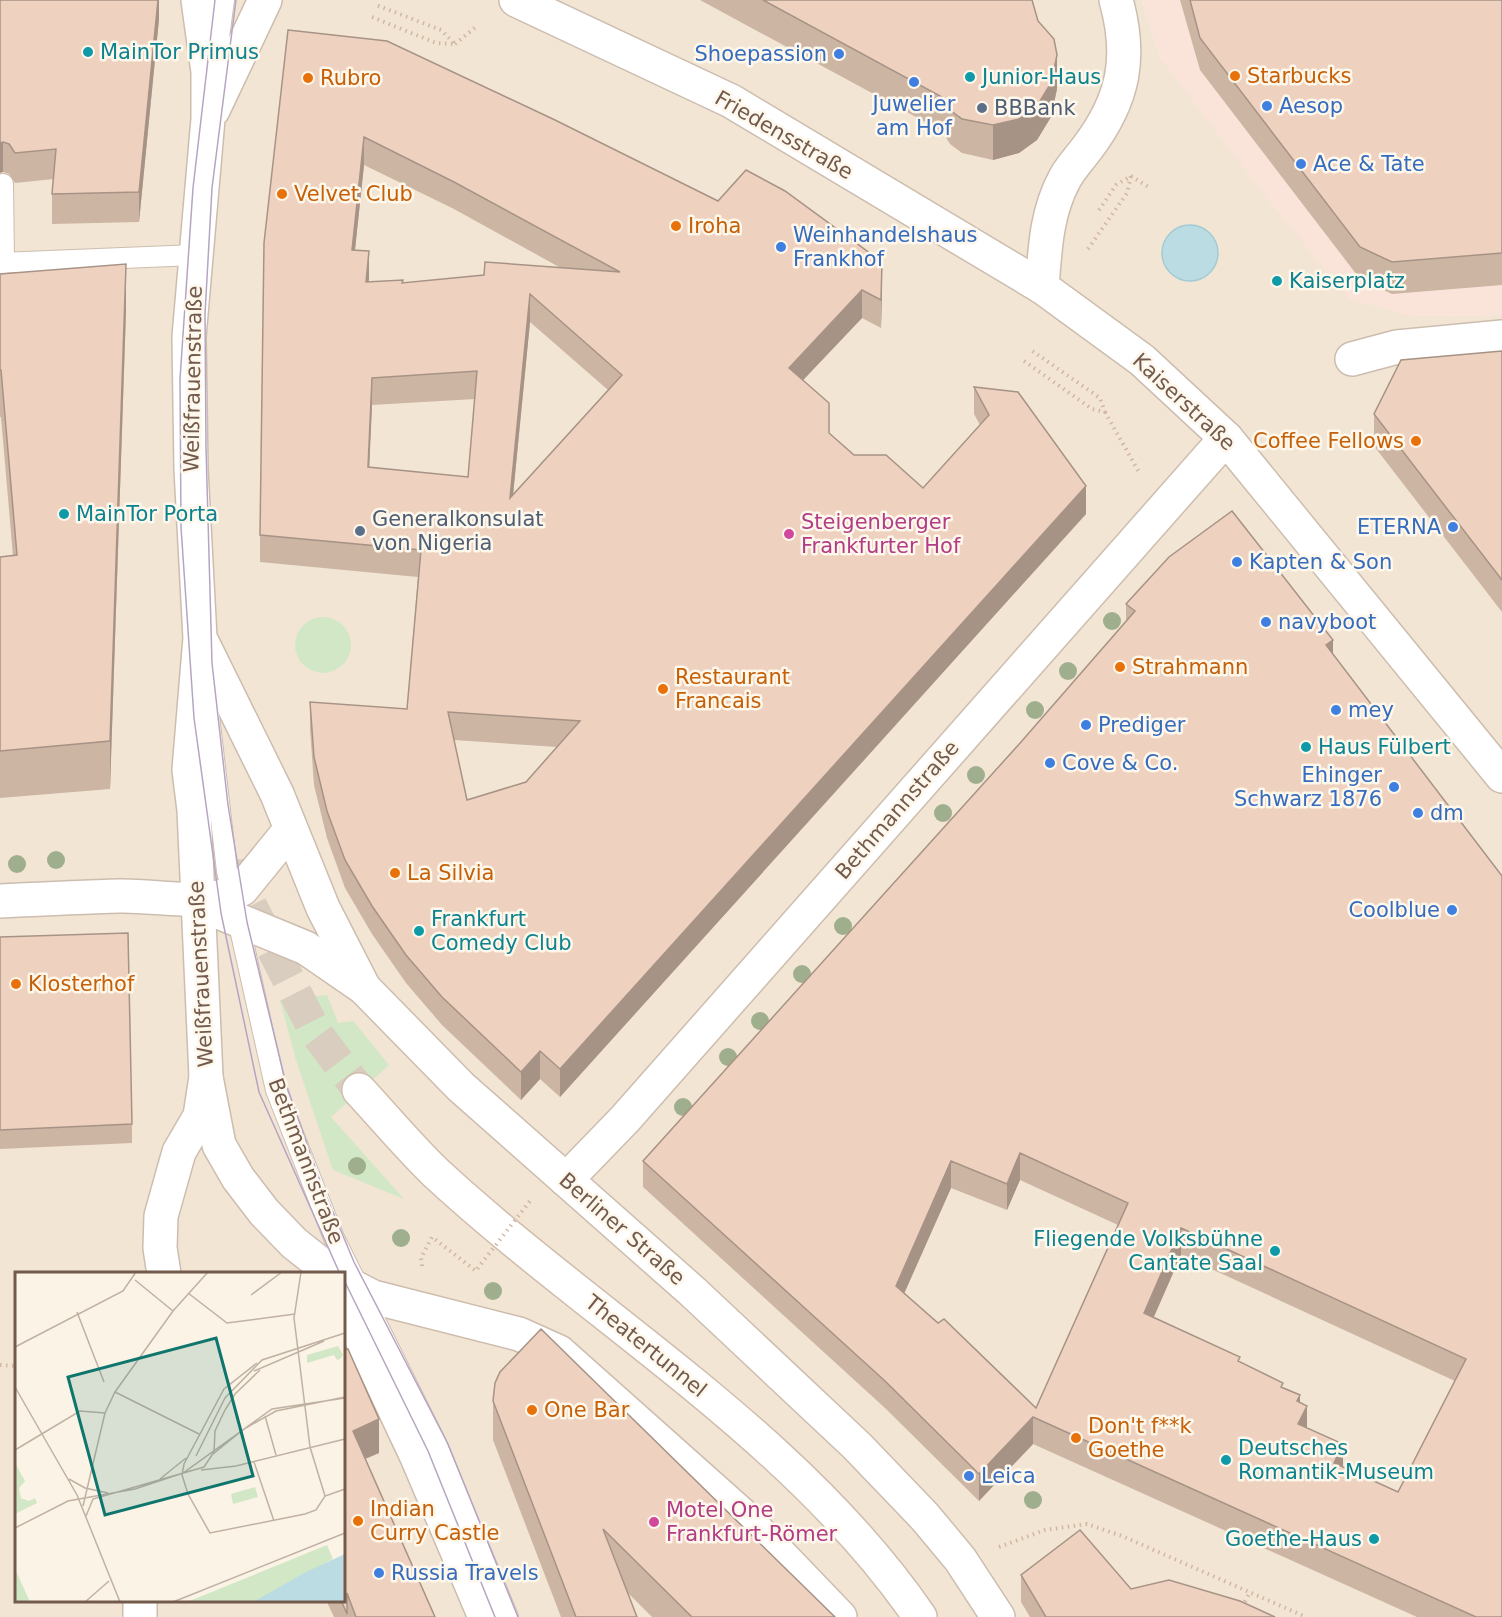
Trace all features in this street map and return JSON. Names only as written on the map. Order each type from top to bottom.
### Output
[{"type":"street","name":"Weißfrauenstraße","points":[[198,0],[208,72],[208,119],[189,337],[190,458],[200,638],[189,770],[198,898],[206,1077],[219,1145],[238,1178],[264,1212],[294,1243],[327,1272]]},
{"type":"street","name":"Weißfrauenstraße","points":[[208,119],[265,0]]},
{"type":"street","name":"Friedensstraße","points":[[516,0],[730,101],[1042,287]]},
{"type":"street","points":[[1042,287],[1046,239],[1052,207],[1064,179],[1105,122],[1116,99],[1125,65],[1124,28],[1116,0]]},
{"type":"street","name":"Kaiserstraße","points":[[1042,287],[1142,360],[1226,438],[1502,776]]},
{"type":"street","points":[[1352,359],[1397,347],[1502,337]]},
{"type":"street","name":"Bethmannstraße","points":[[566,1180],[625,1119],[1226,438]]},
{"type":"street","name":"Weißfrauenstraße","points":[[200,638],[277,794],[323,908],[364,988]]},
{"type":"street","points":[[234,906],[242,889],[290,830]]},
{"type":"street","points":[[0,901],[119,896],[198,898]]},
{"type":"street","name":"Berliner Straße","points":[[198,898],[234,906],[306,948],[364,988],[461,1087],[693,1292],[848,1438],[926,1517],[960,1558],[998,1617]]},
{"type":"street","points":[[164,1272],[160,1248],[161,1216],[179,1152],[200,1116],[206,1077]]},
{"type":"street","name":"Theatertunnel","points":[[358,1090],[436,1172],[723,1409],[757,1440],[865,1547],[920,1617]]},
{"type":"street","points":[[345,1285],[373,1297],[519,1334],[559,1352],[742,1515],[840,1617]]},
{"type":"street","name":"Bethmannstraße","points":[[345,1296],[485,1617]]},
{"type":"lane","points":[[208,119],[224,0]]},
{"type":"lane","points":[[3,184],[2,262],[196,255]]},
{"type":"lane","name":"Bethmannstraße","points":[[200,638],[219,806],[234,906],[276,1090],[334,1238],[338,1272]]},
{"type":"lane","name":"Bethmannstraße","points":[[345,1292],[435,1441],[508,1617]]},
{"type":"path","points":[[376,5],[441,30],[455,44]]},
{"type":"path","points":[[372,17],[436,43],[455,44],[477,26]]},
{"type":"path","points":[[1116,185],[1131,176]]},
{"type":"path","points":[[1131,176],[1150,188]]},
{"type":"path","points":[[1086,252],[1127,193],[1131,176]]},
{"type":"path","points":[[1031,350],[1100,398],[1105,412],[1143,479]]},
{"type":"path","points":[[1024,361],[1092,409],[1105,412]]},
{"type":"path","points":[[422,1268],[421,1258],[432,1238],[476,1271],[530,1201]]},
{"type":"path","points":[[0,1365],[15,1366]]},
{"type":"path","points":[[960,1558],[1045,1530],[1087,1524],[1122,1536],[1306,1617]]},
{"type":"path","points":[[1238,1616],[1250,1592]]},
{"type":"shaded area","points":[[0,0],[1142,0],[1160,58],[1411,316],[1502,315],[1502,1617],[0,1617]]},
{"type":"shaded area","points":[[1142,0],[1502,0],[1502,315],[1411,316],[1349,299],[1266,197],[1160,58]]},
{"type":"green space","points":[[317,617],[329,617],[339,621],[347,629],[351,645],[347,661],[339,669],[329,673],[317,673],[307,669],[299,661],[295,651],[295,639],[299,629],[307,621]]},
{"type":"green space","points":[[327,995],[338,1023],[353,1021],[389,1065],[331,1117],[404,1199],[333,1170],[296,1060],[280,1000]]},
{"type":"water","points":[[1184,225],[1196,225],[1206,229],[1214,237],[1218,253],[1214,269],[1206,277],[1196,281],[1184,281],[1174,277],[1166,269],[1162,259],[1162,247],[1166,237],[1174,229]]},
{"type":"building","points":[[0,0],[158,0],[139,192],[52,194],[56,149],[15,153],[9,144],[0,143]]},
{"type":"building","name":"Junior-Haus","points":[[763,0],[1032,0],[1038,21],[1054,39],[1057,55],[1051,83],[1037,106],[1019,119],[993,125],[962,119],[950,110],[942,97]]},
{"type":"building","points":[[1190,0],[1502,0],[1502,253],[1392,262],[1360,247],[1200,38]]},
{"type":"building","points":[[288,30],[387,41],[555,120],[718,201],[746,170],[785,191],[882,262],[881,300],[862,290],[789,368],[829,403],[829,433],[854,455],[886,455],[923,488],[989,415],[974,387],[1018,392],[1086,486],[560,1069],[540,1051],[521,1072],[442,997],[406,955],[372,906],[345,860],[327,811],[314,757],[310,702],[407,709],[421,550],[260,535],[264,243]],"holes":[[[364,137],[454,182],[620,272],[485,262],[484,275],[402,283],[403,280],[366,282],[369,251],[352,250]],[[530,294],[622,375],[510,498]],[[477,371],[468,477],[368,467],[372,378]],[[448,712],[580,721],[526,782],[467,800]]]},
{"type":"building","name":"MainTor Porta","points":[[126,264],[110,741],[0,751],[0,557],[17,555],[0,370],[0,274]]},
{"type":"building","points":[[1502,351],[1502,580],[1374,414],[1401,360]]},
{"type":"building","points":[[1232,511],[1333,640],[1326,645],[1502,876],[1502,1617],[1476,1617],[1033,1417],[979,1474],[885,1381],[643,1161],[1021,742],[1135,611],[1126,604],[1169,557]],"holes":[[[1020,1153],[1128,1203],[1036,1408],[944,1319],[938,1323],[896,1286],[951,1161],[1007,1184]],[[1181,1228],[1466,1359],[1398,1492],[1334,1463],[1343,1444],[1298,1424],[1307,1406],[1297,1401],[1300,1395],[1281,1387],[1283,1383],[1238,1361],[1240,1357],[1144,1313]]]},
{"type":"building","points":[[128,933],[132,1124],[0,1130],[0,937]]},
{"type":"building","points":[[541,1329],[835,1617],[692,1617],[603,1529],[637,1617],[576,1617],[493,1401],[495,1383],[500,1372]]},
{"type":"building","points":[[348,1349],[379,1419],[353,1431],[435,1617],[356,1617],[347,1593],[347,1614],[342,1602],[345,1602],[345,1350]]},
{"type":"building","points":[[1080,1530],[1131,1589],[1169,1580],[1240,1601],[1275,1617],[1046,1617],[1021,1575]]},
{"type":"tunnel","points":[[235,860],[238,881],[316,1033],[359,1090]]},
{"type":"tram line","points":[[215,0],[193,188],[180,379],[181,527],[194,718],[221,913],[259,1092],[339,1272]]},
{"type":"tram line","points":[[236,0],[212,188],[205,314],[206,447],[212,663],[228,805],[247,922],[286,1084],[320,1181],[354,1262],[448,1444],[518,1617]]},
{"type":"tram line","points":[[345,1282],[428,1451],[495,1617]]},
{"type":"place","name":"MainTor Primus","points":[[88,52]]},
{"type":"place","name":"Shoepassion","points":[[839,54]]},
{"type":"place","name":"Starbucks","points":[[1235,76]]},
{"type":"place","name":"Junior-Haus","points":[[970,77]]},
{"type":"place","name":"Rubro","points":[[308,78]]},
{"type":"place","name":"Juwelier am Hof","points":[[914,82]]},
{"type":"place","name":"Aesop","points":[[1267,106]]},
{"type":"place","name":"BBBank","points":[[982,108]]},
{"type":"place","name":"Ace & Tate","points":[[1301,164]]},
{"type":"place","name":"Velvet Club","points":[[282,194]]},
{"type":"place","name":"Iroha","points":[[676,226]]},
{"type":"place","name":"Weinhandelshaus Frankhof","points":[[781,247]]},
{"type":"place","name":"Kaiserplatz","points":[[1277,281]]},
{"type":"place","name":"Coffee Fellows","points":[[1416,441]]},
{"type":"place","name":"MainTor Porta","points":[[64,514]]},
{"type":"place","name":"ETERNA","points":[[1453,527]]},
{"type":"place","name":"Generalkonsulat von Nigeria","points":[[360,531]]},
{"type":"place","name":"Steigenberger Frankfurter Hof","points":[[789,534]]},
{"type":"place","name":"Kapten & Son","points":[[1237,562]]},
{"type":"place","name":"navyboot","points":[[1266,622]]},
{"type":"place","name":"Strahmann","points":[[1120,667]]},
{"type":"place","name":"Restaurant Francais","points":[[663,689]]},
{"type":"place","name":"mey","points":[[1336,710]]},
{"type":"place","name":"Prediger","points":[[1086,725]]},
{"type":"place","name":"Haus Fülbert","points":[[1306,747]]},
{"type":"place","name":"Cove & Co.","points":[[1050,763]]},
{"type":"place","name":"Ehinger Schwarz 1876","points":[[1394,787]]},
{"type":"place","name":"dm","points":[[1418,813]]},
{"type":"place","name":"La Silvia","points":[[395,873]]},
{"type":"place","name":"Coolblue","points":[[1452,910]]},
{"type":"place","name":"Frankfurt Comedy Club","points":[[419,931]]},
{"type":"place","name":"Klosterhof","points":[[16,984]]},
{"type":"place","name":"Fliegende Volksbühne Cantate Saal","points":[[1275,1251]]},
{"type":"place","name":"One Bar","points":[[532,1410]]},
{"type":"place","name":"Don't f**k Goethe","points":[[1076,1438]]},
{"type":"place","name":"Deutsches Romantik-Museum","points":[[1226,1460]]},
{"type":"place","name":"Leica","points":[[969,1476]]},
{"type":"place","name":"Indian Curry Castle","points":[[358,1521]]},
{"type":"place","name":"Motel One Frankfurt-Römer","points":[[654,1522]]},
{"type":"place","name":"Goethe-Haus","points":[[1374,1539]]},
{"type":"place","name":"Russia Travels","points":[[379,1573]]}]
